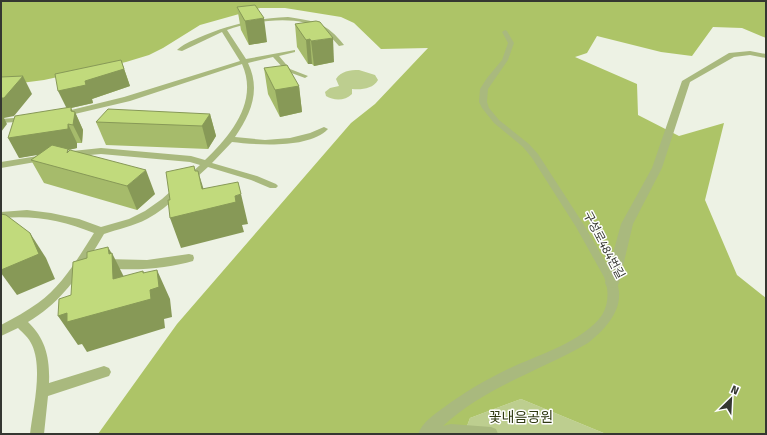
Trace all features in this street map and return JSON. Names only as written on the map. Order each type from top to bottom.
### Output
[{"type":"street","points":[[612,283],[627,224],[657,168],[686,80],[732,55],[750,53],[766,56]]},
{"type":"lane","points":[[180,50],[223,29],[262,20],[297,21],[326,29],[341,46]]},
{"type":"lane","points":[[1,215],[45,214],[69,219],[100,231],[125,224],[152,212],[206,163],[229,139],[244,116],[250,97],[250,77],[243,61],[223,29]]},
{"type":"lane","name":"구성로484번길","points":[[425,434],[432,425],[465,401],[511,374],[581,341],[595,331],[606,319],[612,307],[614,295],[612,283],[587,235],[532,151],[494,119],[485,107],[483,96],[485,88],[494,73],[504,61],[511,43],[505,32]]},
{"type":"lane","points":[[52,116],[112,103],[243,61],[293,51]]},
{"type":"lane","points":[[274,55],[288,70],[305,76]]},
{"type":"lane","points":[[1,121],[37,118]]},
{"type":"lane","points":[[229,139],[262,142],[292,140],[310,136],[324,129]]},
{"type":"lane","points":[[1,165],[81,152],[101,151],[191,159],[254,178],[273,186]]},
{"type":"lane","points":[[1,331],[48,302],[66,284],[83,260],[100,231]]},
{"type":"lane","points":[[83,260],[132,265],[167,262],[189,258]]},
{"type":"lane","points":[[19,321],[38,342],[42,352],[44,365],[37,434]]},
{"type":"lane","points":[[41,392],[104,372]]},
{"type":"lane","points":[[438,434],[451,432],[491,434]]},
{"type":"green space","points":[[1,1],[766,1],[766,38],[742,28],[713,27],[692,56],[661,52],[597,36],[587,53],[575,57],[637,84],[638,115],[679,136],[724,123],[705,200],[737,275],[766,298],[766,434],[606,434],[521,399],[470,418],[464,434],[98,434],[177,324],[351,123],[375,104],[428,48],[381,49],[354,23],[341,17],[285,8],[260,8],[200,25],[149,55],[126,62],[44,80],[21,83],[1,83]]},
{"type":"green space","points":[[359,70],[375,75],[378,80],[370,87],[363,89],[352,89],[352,94],[343,99],[329,98],[326,96],[325,92],[330,88],[339,86],[336,79],[340,74]]},
{"type":"green space","name":"꽃내음공원","points":[[521,399],[606,434],[464,434],[470,418]]},
{"type":"building","points":[[255,5],[264,18],[245,21],[237,7]]},
{"type":"building","points":[[316,21],[320,22],[333,38],[311,41],[310,39],[306,40],[295,24]]},
{"type":"building","points":[[121,60],[124,69],[85,81],[86,85],[58,91],[55,74]]},
{"type":"building","points":[[287,65],[299,86],[275,90],[264,68]]},
{"type":"building","points":[[23,76],[4,98],[1,98],[1,77]]},
{"type":"building","points":[[71,107],[71,111],[75,112],[73,125],[68,124],[68,129],[8,138],[15,116]]},
{"type":"building","points":[[108,109],[210,114],[202,126],[96,122]]},
{"type":"building","points":[[52,145],[68,149],[67,153],[70,150],[146,170],[127,186],[31,160]]},
{"type":"building","points":[[194,166],[195,171],[198,171],[202,189],[238,182],[241,194],[235,196],[236,202],[170,218],[168,200],[170,200],[166,172]]},
{"type":"building","points":[[1,214],[6,215],[30,233],[39,254],[1,270]]},
{"type":"building","points":[[108,247],[109,254],[112,253],[113,279],[143,271],[143,273],[157,270],[159,287],[150,290],[151,299],[67,322],[67,313],[58,316],[59,299],[71,295],[73,262],[87,258],[87,252]]}]
